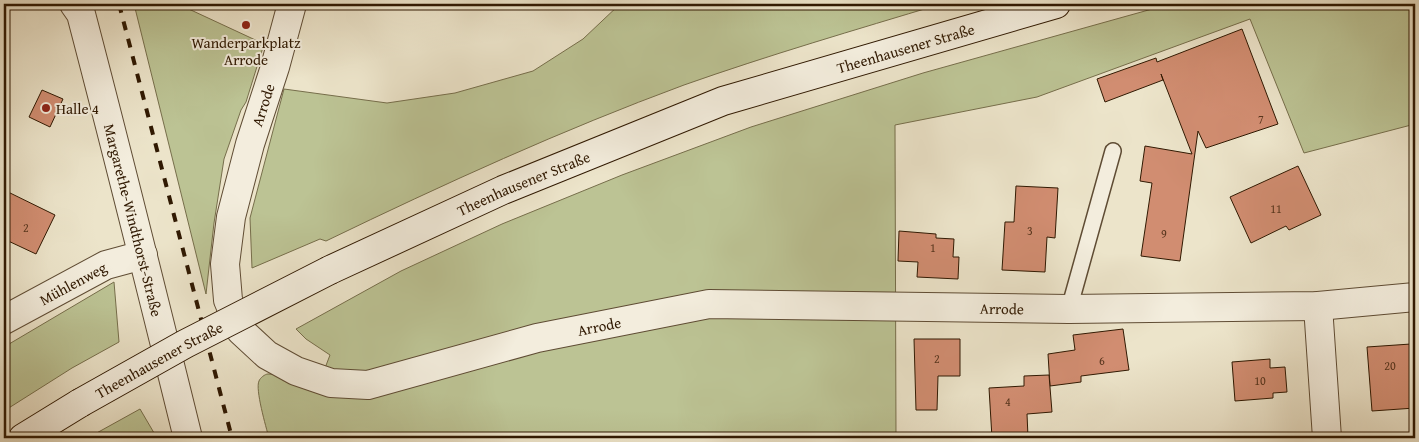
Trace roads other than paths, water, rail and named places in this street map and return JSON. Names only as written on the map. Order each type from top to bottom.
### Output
[{"type":"street","name":"Margarethe-Windthorst-Straße","points":[[74,4],[81,14],[188,438]]},
{"type":"street","name":"Arrode","points":[[292,4],[275,67],[250,144],[231,217],[226,264],[228,300],[241,331],[267,355],[296,371],[331,383],[368,384],[537,338],[709,304],[1069,309],[1318,306],[1415,297]]},
{"type":"street","name":"Theenhausener Straße","points":[[22,438],[185,344],[330,270],[503,190],[723,102],[1056,4]]},
{"type":"street","name":"Mühlenweg","points":[[4,320],[106,265],[143,255]]},
{"type":"street","points":[[1318,306],[1327,438]]},
{"type":"lane","points":[[1069,309],[1113,151]]},
{"type":"railway","points":[[119,4],[232,438]]},
{"type":"place","name":"Wanderparkplatz Arrode","points":[[246,25]]},
{"type":"place","name":"Halle 4","points":[[46,108]]}]
